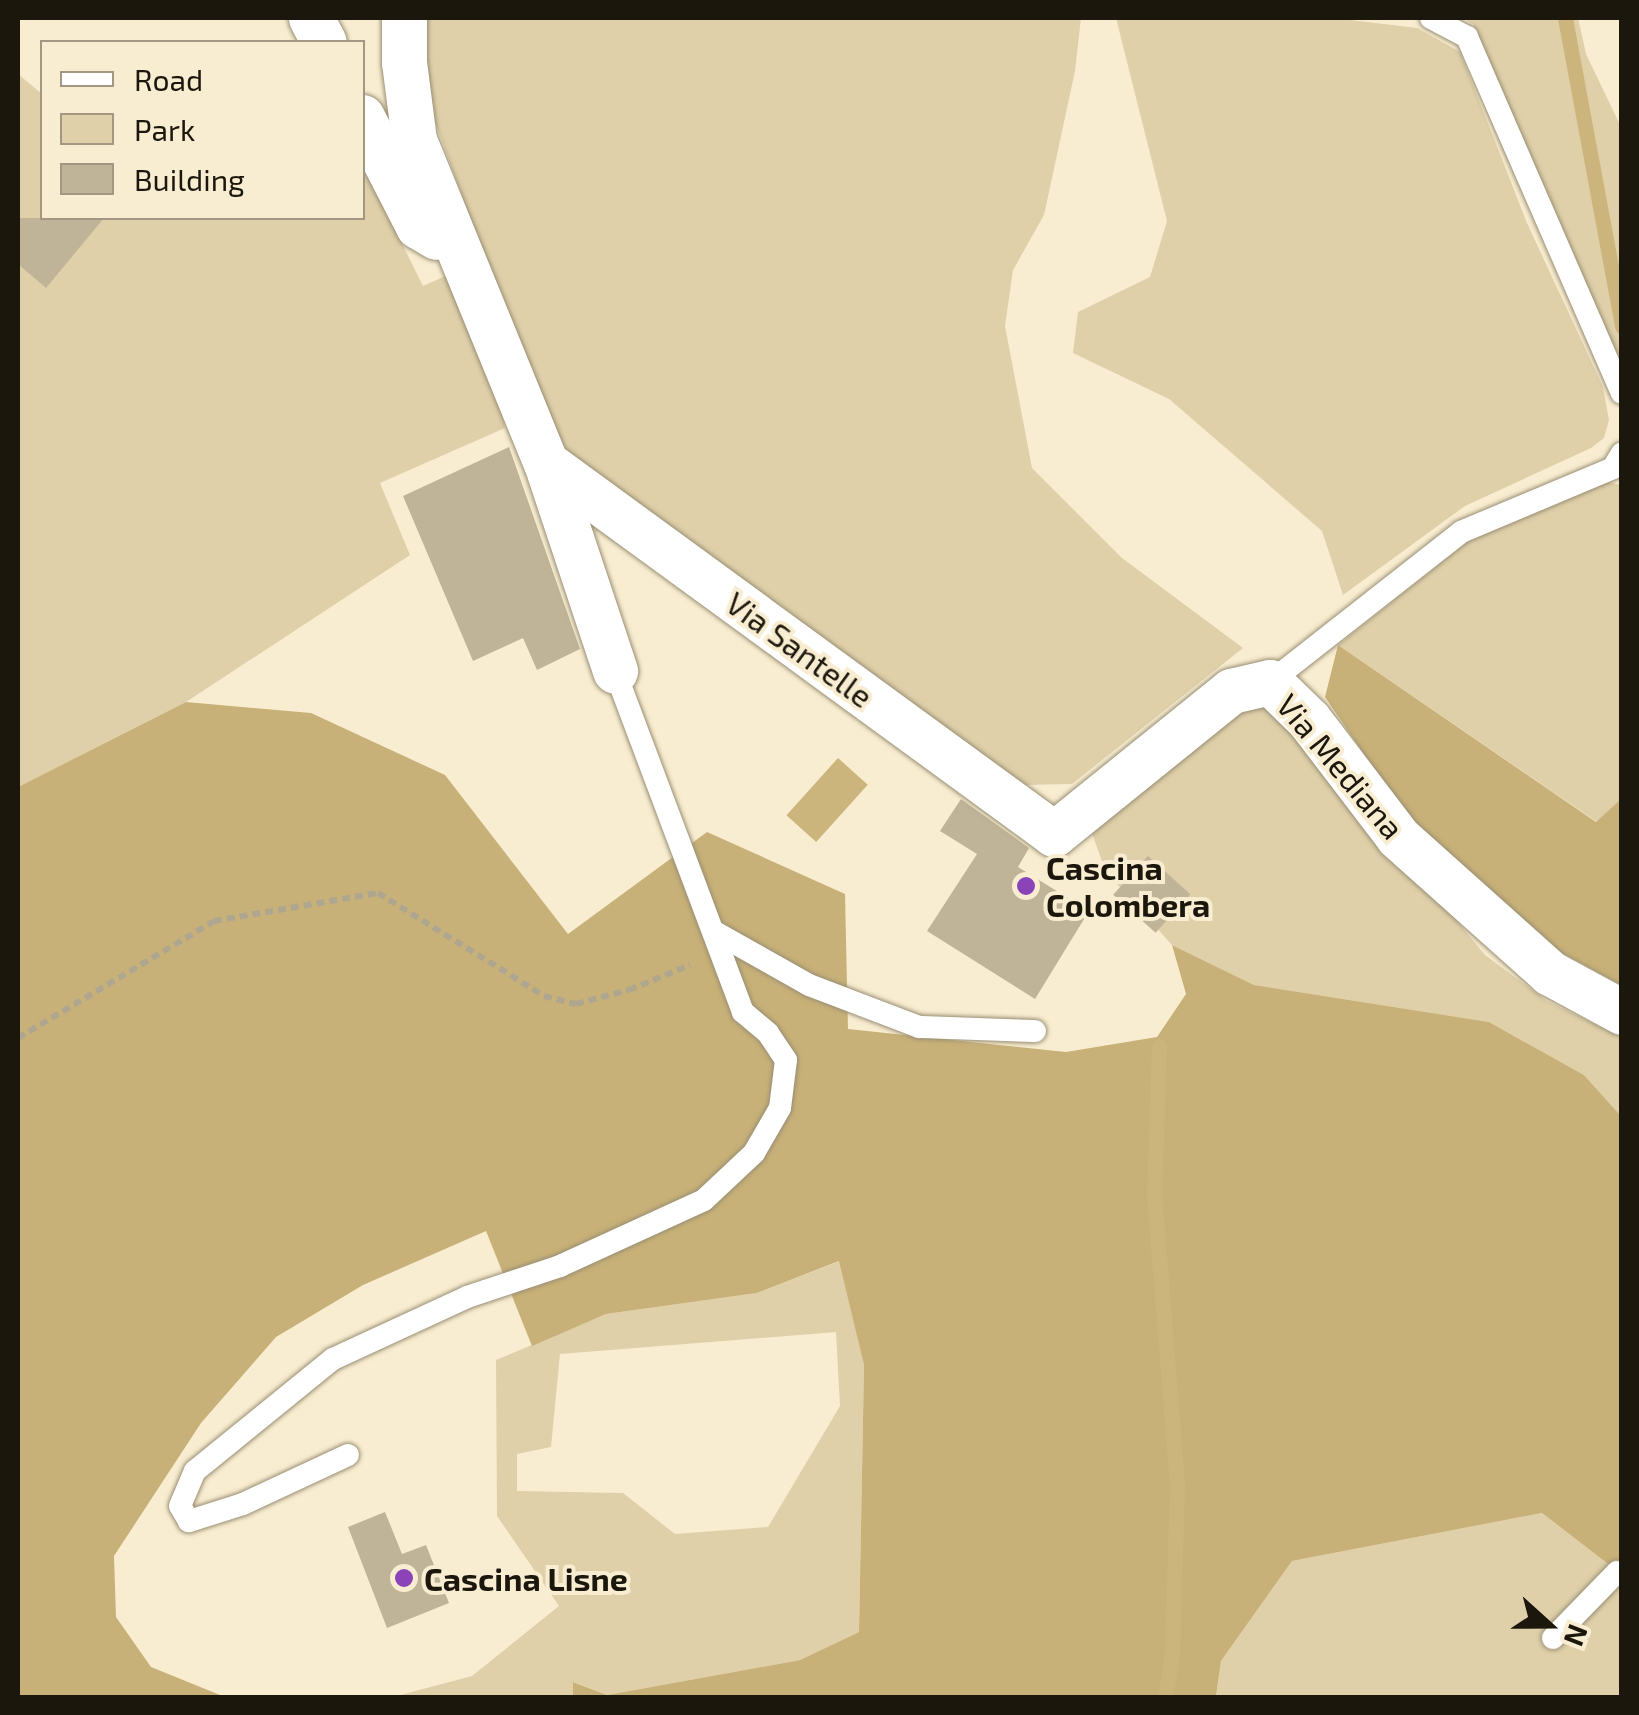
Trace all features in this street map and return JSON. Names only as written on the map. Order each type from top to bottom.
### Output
[{"type":"street","points":[[404,18],[404,62],[414,140],[546,463],[615,671]]},
{"type":"street","points":[[365,123],[418,226],[458,252]]},
{"type":"street","name":"Via Santelle","points":[[546,463],[1054,834]]},
{"type":"street","name":"Via Mediana","points":[[1054,834],[1231,691],[1270,682],[1309,720],[1398,837],[1550,973],[1622,1012]]},
{"type":"lane","points":[[1431,18],[1467,37],[1622,393]]},
{"type":"lane","points":[[1270,682],[1460,532],[1619,464]]},
{"type":"lane","points":[[348,1455],[243,1504],[188,1521],[180,1506],[196,1471],[334,1359],[467,1298],[560,1266],[704,1200],[754,1153],[780,1108],[786,1060],[768,1033],[743,1012],[615,671]]},
{"type":"lane","points":[[718,942],[809,986],[919,1027],[1035,1032]]},
{"type":"lane","points":[[1553,1638],[1617,1572]]},
{"type":"path","points":[[18,1038],[214,921],[378,893],[544,996],[576,1004],[629,990],[718,942]]},
{"type":"green space","points":[[427,18],[1081,18],[1075,71],[1044,215],[1013,270],[1005,326],[1032,468],[1122,558],[1243,648],[1072,784],[1022,785],[586,479],[550,436],[418,75]]},
{"type":"green space","points":[[1116,18],[1334,18],[1417,28],[1460,52],[1527,223],[1603,387],[1609,420],[1604,438],[1591,448],[1465,506],[1343,595],[1322,531],[1169,399],[1073,353],[1078,312],[1150,277],[1167,221]]},
{"type":"green space","points":[[1463,18],[1578,18],[1586,54],[1621,127],[1621,363],[1473,24]]},
{"type":"green space","points":[[18,74],[40,92],[40,220],[365,220],[365,169],[423,286],[450,274],[490,357],[505,428],[380,483],[410,555],[186,702],[18,787]]},
{"type":"green space","points":[[1602,481],[1621,485],[1621,799],[1597,822],[1338,645],[1468,541]]},
{"type":"green space","points":[[1235,703],[1280,707],[1485,955],[1547,1001],[1621,1037],[1621,1116],[1584,1075],[1489,1022],[1254,985],[1172,945],[1106,872],[1087,820]]},
{"type":"green space","points":[[840,1261],[864,1365],[859,1632],[800,1660],[607,1695],[574,1682],[573,1697],[389,1698],[472,1676],[559,1606],[497,1516],[496,1360],[606,1314],[757,1293]],"holes":[[[836,1332],[840,1406],[768,1527],[675,1534],[623,1493],[517,1491],[517,1454],[551,1447],[560,1354]]]},
{"type":"green space","points":[[1542,1513],[1621,1574],[1621,1697],[1216,1698],[1221,1661],[1292,1561]]},
{"type":"shaded area","points":[[1338,645],[1596,822],[1621,799],[1621,985],[1558,951],[1409,820],[1325,697]]},
{"type":"shaded area","points":[[186,702],[311,713],[445,775],[568,934],[707,832],[845,894],[848,1029],[1066,1052],[1157,1037],[1186,994],[1172,945],[1254,985],[1489,1022],[1584,1075],[1621,1116],[1621,1574],[1542,1513],[1292,1561],[1221,1661],[1216,1697],[573,1697],[573,1682],[607,1695],[800,1660],[859,1632],[864,1365],[839,1261],[757,1293],[606,1314],[532,1346],[486,1231],[363,1285],[276,1337],[201,1423],[114,1556],[116,1617],[151,1667],[225,1697],[18,1698],[18,787]]},
{"type":"shaded area","points":[[838,758],[868,785],[816,842],[786,815]]},
{"type":"building","points":[[18,218],[102,220],[46,288],[18,264]]},
{"type":"building","points":[[509,447],[580,649],[537,670],[523,638],[473,661],[403,496]]},
{"type":"building","name":"Cascina Colombera","points":[[961,799],[1029,848],[1018,867],[1089,911],[1035,999],[927,931],[977,854],[940,831]]},
{"type":"building","points":[[1148,856],[1190,894],[1156,933],[1113,895]]},
{"type":"building","name":"Cascina Lisne","points":[[385,1512],[402,1554],[426,1545],[449,1603],[387,1628],[348,1527]]},
{"type":"waterway","points":[[1565,18],[1622,327]]},
{"type":"waterway","points":[[1159,1046],[1154,1193],[1177,1485],[1172,1654],[1165,1698]]},
{"type":"place","name":"Cascina Colombera","points":[[1026,886]]},
{"type":"place","name":"Cascina Lisne","points":[[404,1578]]}]
